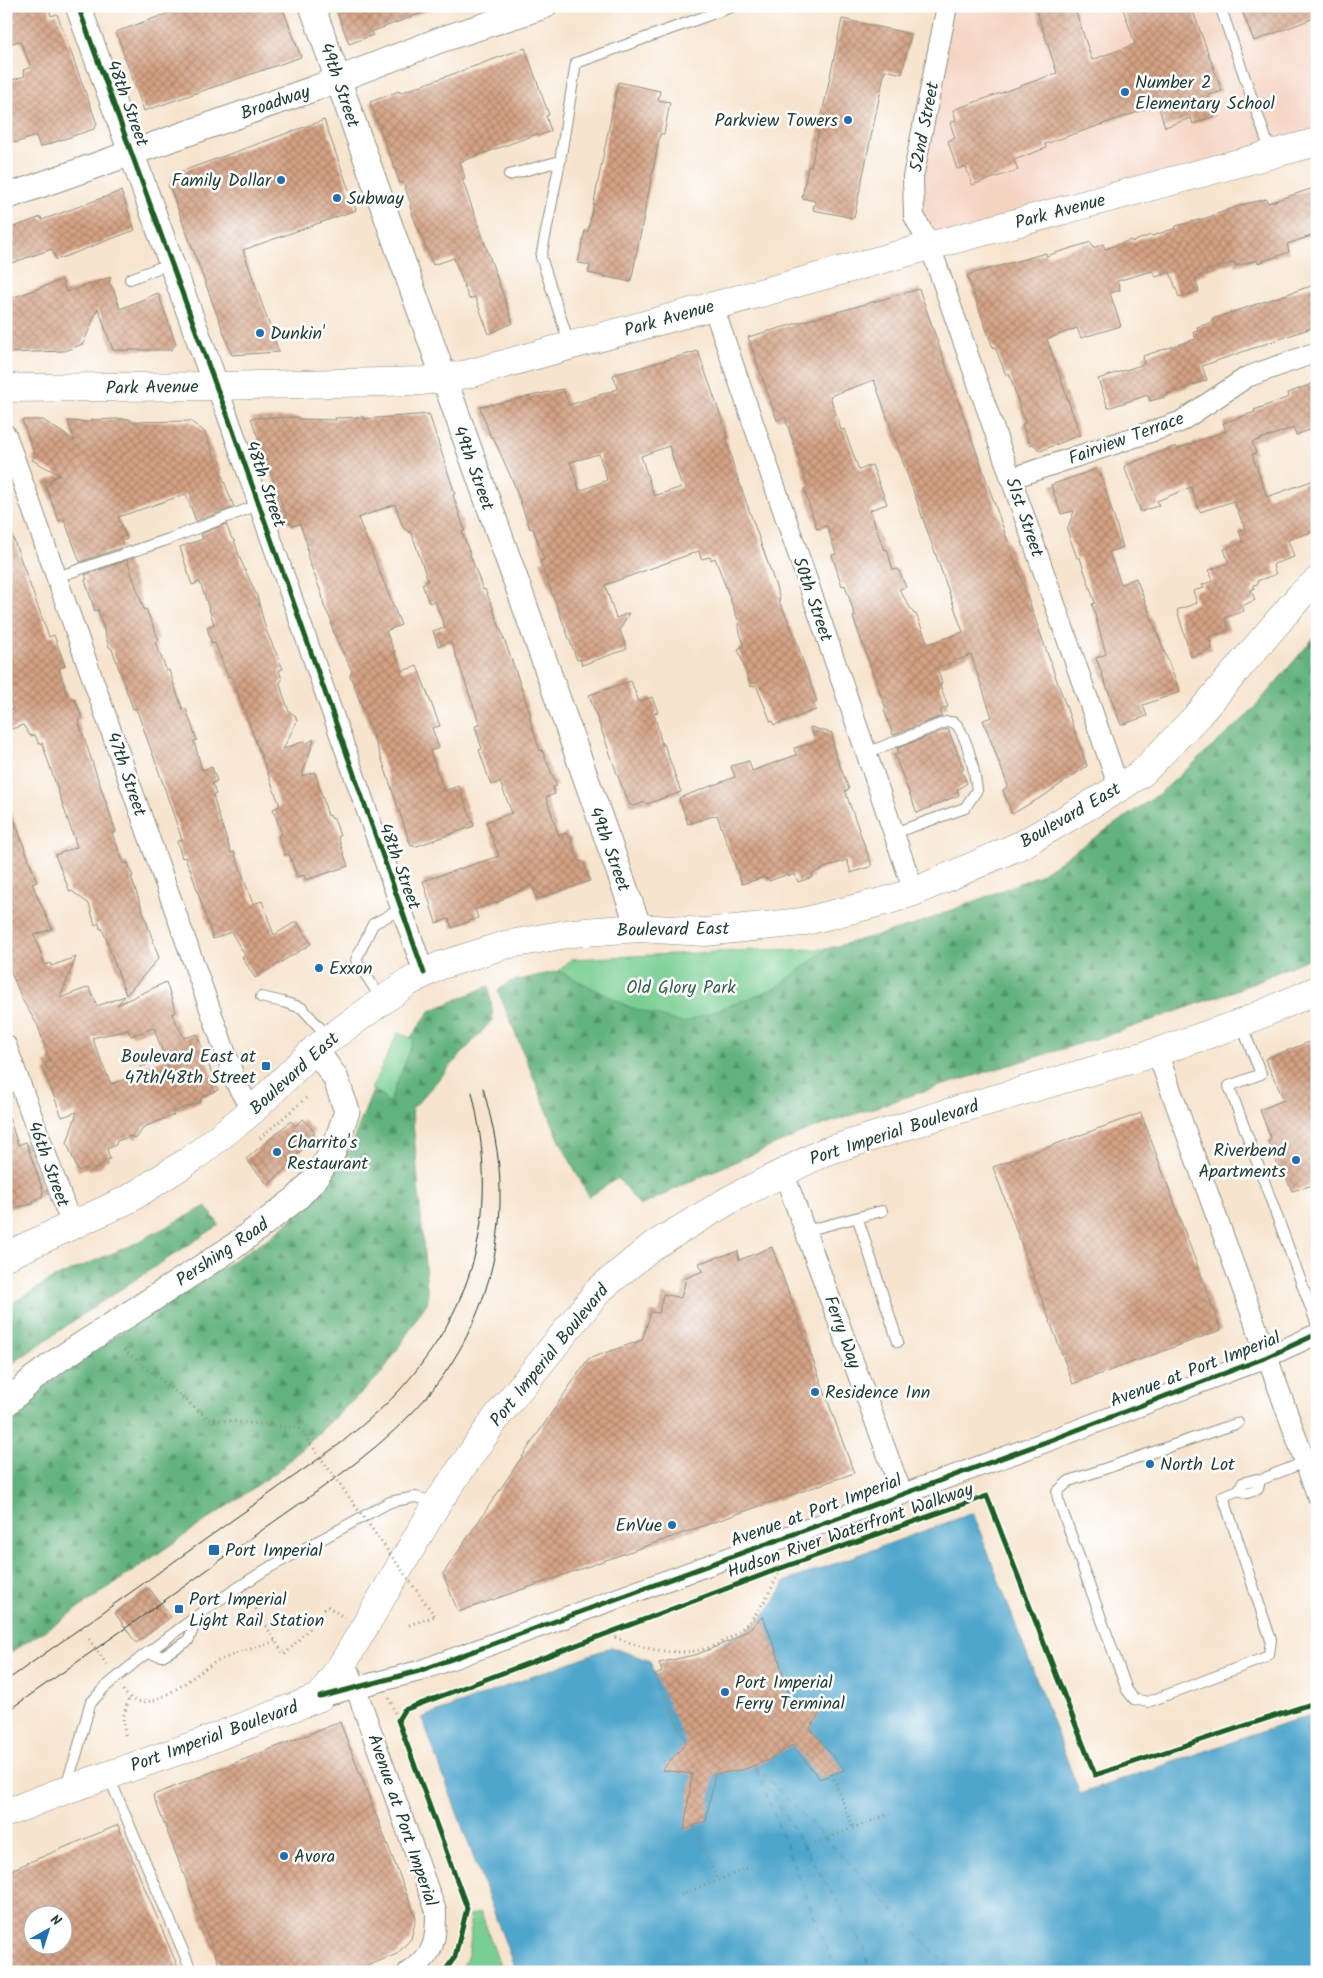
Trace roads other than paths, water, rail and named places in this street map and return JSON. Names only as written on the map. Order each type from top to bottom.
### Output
[{"type":"main road","name":"Park Avenue","points":[[6,388],[216,386],[422,381],[468,374],[930,246],[1317,142]]},
{"type":"main road","name":"Boulevard East","points":[[6,1256],[129,1199],[193,1158],[252,1111],[322,1044],[424,973],[439,966],[505,945],[572,933],[639,928],[705,932],[802,922],[914,892],[1023,844],[1119,788],[1142,772],[1199,714],[1300,596],[1317,581]]},
{"type":"main road","name":"Port Imperial Boulevard","points":[[6,1813],[198,1744],[320,1697],[345,1660],[438,1502],[496,1418],[599,1290],[651,1247],[732,1199],[824,1152],[957,1110],[1157,1052],[1240,1023],[1317,990]]},
{"type":"street","name":"48th Street","points":[[78,6],[227,414],[424,973]]},
{"type":"street","name":"49th Street","points":[[312,6],[442,378],[639,928]]},
{"type":"street","name":"52nd Street","points":[[930,246],[914,216],[913,176],[947,6]]},
{"type":"street","name":"Broadway","points":[[6,197],[338,79],[440,40],[535,8]]},
{"type":"street","name":"51st Street","points":[[930,246],[1119,788]]},
{"type":"street","name":"50th Street","points":[[713,306],[914,892]]},
{"type":"street","name":"Fairview Terrace","points":[[1012,478],[1180,422],[1247,377],[1317,352]]},
{"type":"street","name":"47th Street","points":[[6,435],[236,1085],[252,1111]]},
{"type":"street","name":"Pershing Road","points":[[6,1404],[34,1378],[61,1358],[233,1247],[297,1198],[314,1180],[334,1150],[347,1111],[322,1044]]},
{"type":"street","name":"46th Street","points":[[6,1045],[72,1226]]},
{"type":"street","points":[[1157,1052],[1317,1495]]},
{"type":"street","name":"Ferry Way","points":[[784,1171],[902,1494]]},
{"type":"street","name":"Avenue at Port Imperial","points":[[320,1697],[419,1671],[1051,1440],[1267,1357],[1317,1334]]},
{"type":"street","points":[[345,1660],[355,1688]]},
{"type":"street","name":"Avenue at Port Imperial","points":[[355,1688],[436,1911],[436,1937],[428,1956],[419,1966],[408,1972]]},
{"type":"lane","points":[[570,346],[541,256],[560,161],[576,62],[734,6]]},
{"type":"lane","points":[[1220,6],[1272,154]]},
{"type":"lane","points":[[508,175],[560,161]]},
{"type":"lane","points":[[130,279],[171,263]]},
{"type":"lane","points":[[57,577],[169,539],[258,505]]},
{"type":"lane","points":[[866,753],[946,722],[956,724],[966,744],[977,790],[965,808],[894,833]]},
{"type":"lane","points":[[382,1001],[356,960],[373,924],[401,909]]},
{"type":"lane","points":[[261,997],[302,1008],[322,1044]]},
{"type":"lane","points":[[1240,1023],[1261,1074],[1229,1086],[1317,1325]]},
{"type":"lane","points":[[806,1231],[858,1219],[882,1211]]},
{"type":"lane","points":[[858,1219],[898,1342]]},
{"type":"lane","points":[[1238,1423],[1069,1481],[1057,1492],[1127,1690],[1134,1700],[1148,1702],[1264,1658],[1269,1654],[1271,1640],[1223,1496],[1239,1490],[1242,1483],[1260,1480],[1305,1462]]},
{"type":"lane","points":[[63,1791],[76,1756],[90,1704],[104,1688],[147,1653],[264,1570],[390,1502],[414,1497],[438,1502]]},
{"type":"lane","points":[[147,1653],[162,1656],[188,1641],[198,1616]]},
{"type":"lane","points":[[108,1775],[192,1972]]},
{"type":"water","points":[[973,1513],[1080,1794],[1317,1713],[1317,1972],[516,1972],[422,1718],[611,1647],[650,1661],[655,1675],[739,1635],[749,1628],[768,1610],[785,1582]]},
{"type":"tram line","points":[[6,1712],[358,1461],[396,1429],[433,1389],[467,1337],[489,1280],[495,1250],[499,1220],[500,1176],[495,1138],[483,1088]]},
{"type":"tram line","points":[[6,1681],[341,1443],[391,1399],[426,1358],[448,1324],[464,1289],[476,1252],[482,1214],[483,1175],[480,1135],[472,1092]]},
{"type":"place","name":"Number 2 Elementary School","points":[[1125,92]]},
{"type":"place","name":"Parkview Towers","points":[[848,120]]},
{"type":"place","name":"Family Dollar","points":[[281,180]]},
{"type":"place","name":"Subway","points":[[337,198]]},
{"type":"place","name":"Dunkin'","points":[[260,333]]},
{"type":"place","name":"Exxon","points":[[319,968]]},
{"type":"place","name":"Boulevard East at 47th/48th Street","points":[[266,1066]]},
{"type":"place","name":"Charrito's Restaurant","points":[[277,1152]]},
{"type":"place","name":"Riverbend Apartments","points":[[1296,1160]]},
{"type":"place","name":"Residence Inn","points":[[815,1392]]},
{"type":"place","name":"North Lot","points":[[1150,1464]]},
{"type":"place","name":"EnVue","points":[[672,1525]]},
{"type":"place","name":"Port Imperial","points":[[214,1550]]},
{"type":"place","name":"Port Imperial Light Rail Station","points":[[179,1609]]},
{"type":"place","name":"Port Imperial Ferry Terminal","points":[[725,1692]]},
{"type":"place","name":"Avora","points":[[284,1856]]},
{"type":"park label","name":"Old Glory Park","points":[[681,987]]}]
